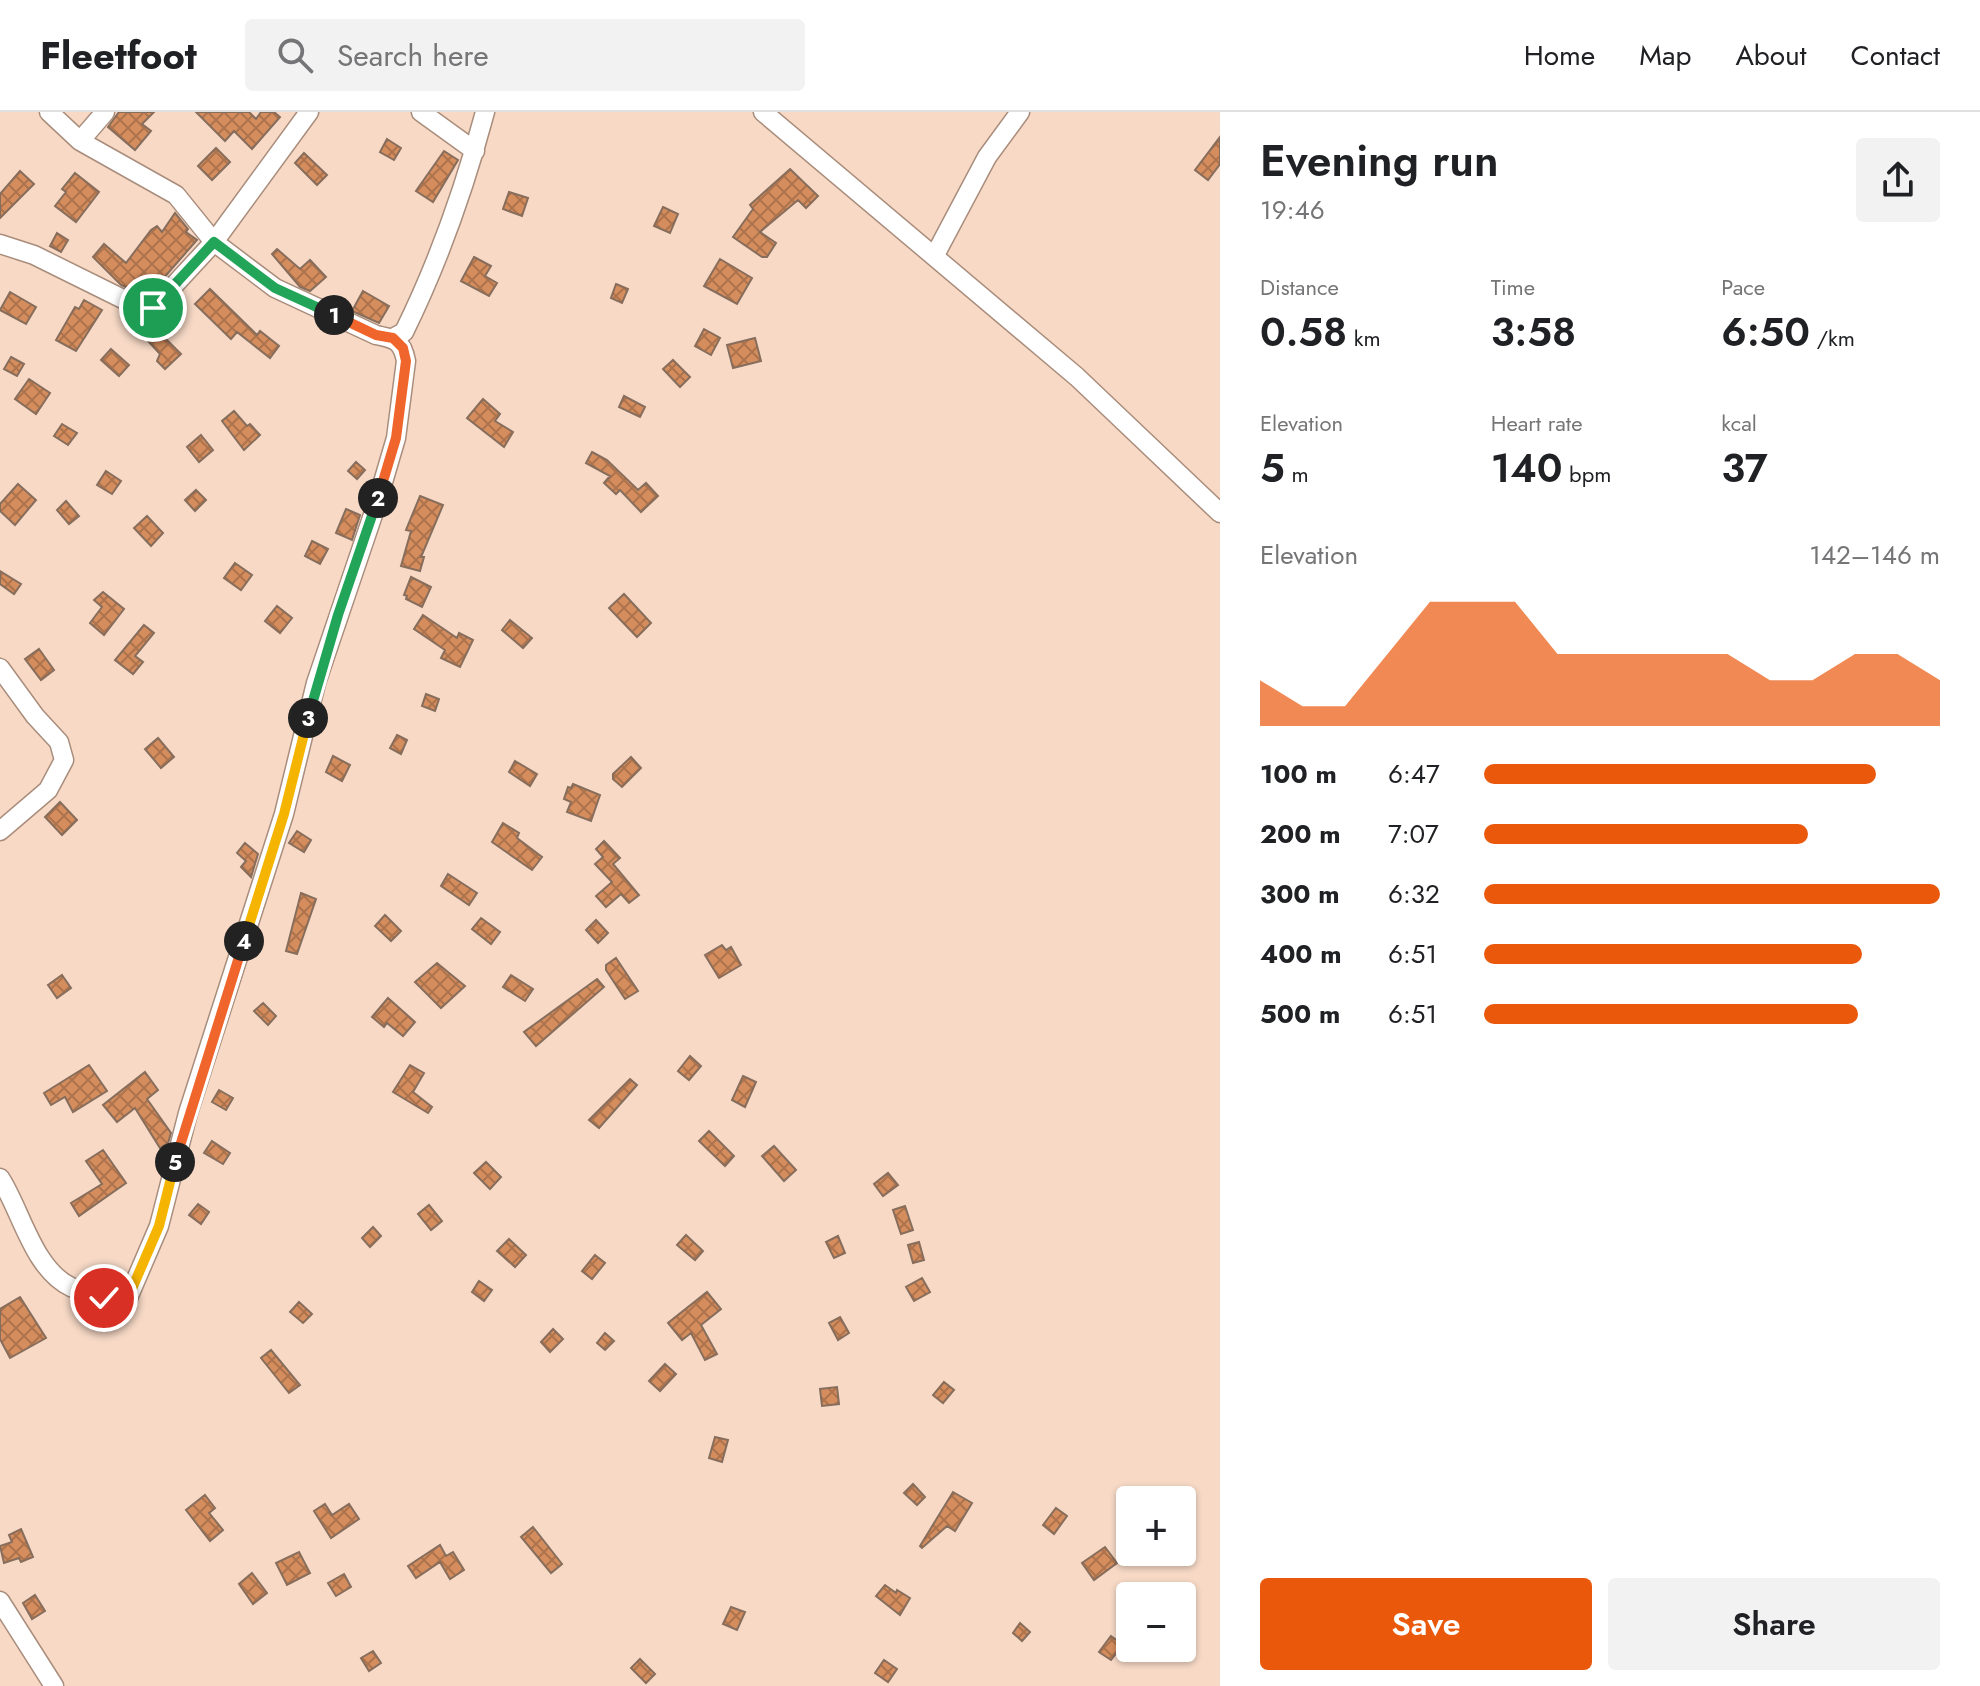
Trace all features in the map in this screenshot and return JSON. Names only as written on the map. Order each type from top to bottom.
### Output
[{"type":"street","points":[[0,1178],[26,1232],[47,1265],[68,1286],[125,1305],[159,1226],[188,1113],[284,814],[316,683],[396,438],[406,361],[403,348],[393,338],[376,335],[275,288],[214,242],[176,195],[80,141],[49,112]]},
{"type":"street","points":[[80,141],[105,112]]},
{"type":"street","points":[[0,244],[34,255],[146,309],[153,308],[214,242],[309,112]]},
{"type":"street","points":[[421,112],[475,151]]},
{"type":"street","points":[[393,338],[404,332],[441,254],[465,187],[485,112]]},
{"type":"street","points":[[763,112],[1077,377],[1220,513]]},
{"type":"street","points":[[935,255],[987,157],[1020,112]]},
{"type":"street","points":[[0,668],[35,716],[59,742],[64,760],[48,790],[0,831]]},
{"type":"street","points":[[0,1601],[54,1686]]},
{"type":"building","points":[[119,112],[154,112],[142,124],[151,131],[135,150],[108,127]]},
{"type":"building","points":[[196,112],[249,112],[256,119],[261,112],[274,112],[280,117],[252,149],[234,131],[225,141]]},
{"type":"building","points":[[1220,137],[1220,164],[1208,180],[1195,170]]},
{"type":"building","points":[[387,139],[401,148],[394,160],[380,152]]},
{"type":"building","points":[[216,148],[230,162],[212,180],[198,166]]},
{"type":"building","points":[[444,151],[458,160],[433,202],[416,191]]},
{"type":"building","points":[[304,153],[327,175],[317,185],[295,163]]},
{"type":"building","points":[[790,169],[818,196],[806,208],[798,200],[760,232],[776,243],[767,257],[762,257],[733,237],[753,209],[750,205]]},
{"type":"building","points":[[20,171],[34,184],[0,218],[0,194]]},
{"type":"building","points":[[75,173],[99,192],[76,222],[55,206],[66,192],[62,189]]},
{"type":"building","points":[[509,192],[528,198],[522,216],[503,209]]},
{"type":"building","points":[[663,207],[678,214],[670,233],[654,226]]},
{"type":"building","points":[[175,213],[188,229],[186,232],[197,240],[161,281],[156,277],[139,293],[121,285],[93,257],[104,244],[126,263],[151,230],[157,226],[162,232]]},
{"type":"building","points":[[57,233],[68,240],[61,252],[50,246]]},
{"type":"building","points":[[277,249],[300,269],[310,260],[326,277],[310,291],[300,287],[272,254]]},
{"type":"building","points":[[474,257],[491,266],[485,276],[497,283],[489,296],[461,281]]},
{"type":"building","points":[[720,259],[752,278],[737,304],[704,286]]},
{"type":"building","points":[[616,284],[628,289],[622,303],[611,298]]},
{"type":"building","points":[[210,289],[257,335],[260,331],[279,346],[270,358],[237,332],[231,339],[195,304]]},
{"type":"building","points":[[363,291],[389,306],[379,323],[352,311]]},
{"type":"building","points":[[10,292],[36,307],[26,324],[0,310]]},
{"type":"building","points":[[84,300],[102,310],[76,351],[56,340],[75,307],[79,309]]},
{"type":"building","points":[[148,321],[181,354],[165,369],[157,361],[160,354],[138,330]]},
{"type":"building","points":[[704,329],[720,338],[711,355],[695,346]]},
{"type":"building","points":[[755,338],[761,361],[733,368],[727,345]]},
{"type":"building","points":[[111,349],[129,365],[119,376],[101,360]]},
{"type":"building","points":[[11,357],[24,364],[17,376],[4,369]]},
{"type":"building","points":[[673,360],[690,377],[680,387],[663,369]]},
{"type":"building","points":[[29,379],[50,393],[36,414],[15,399]]},
{"type":"building","points":[[624,396],[645,407],[640,417],[619,407]]},
{"type":"building","points":[[483,399],[500,414],[495,421],[513,432],[504,447],[467,418]]},
{"type":"building","points":[[234,411],[260,435],[244,450],[222,421]]},
{"type":"building","points":[[62,424],[77,433],[68,445],[54,436]]},
{"type":"building","points":[[201,435],[213,450],[199,462],[187,447]]},
{"type":"building","points":[[592,452],[607,460],[638,490],[646,483],[658,496],[641,512],[620,490],[616,494],[604,483],[610,476],[586,463]]},
{"type":"building","points":[[356,462],[365,470],[357,479],[348,471]]},
{"type":"building","points":[[106,471],[121,481],[112,494],[97,485]]},
{"type":"building","points":[[18,484],[36,500],[15,525],[0,511],[0,504]]},
{"type":"building","points":[[196,490],[206,500],[195,511],[185,500]]},
{"type":"building","points":[[420,496],[443,505],[421,557],[424,557],[420,571],[401,566],[411,531],[406,530]]},
{"type":"building","points":[[66,501],[79,516],[69,524],[57,510]]},
{"type":"building","points":[[346,509],[360,515],[352,540],[336,533]]},
{"type":"building","points":[[147,516],[163,533],[151,546],[134,528]]},
{"type":"building","points":[[312,541],[328,549],[320,564],[305,556]]},
{"type":"building","points":[[235,563],[252,575],[241,590],[224,578]]},
{"type":"building","points":[[0,571],[21,584],[14,594],[0,584]]},
{"type":"building","points":[[411,577],[431,587],[422,607],[404,595]]},
{"type":"building","points":[[103,592],[124,609],[104,635],[90,623],[102,607],[94,600]]},
{"type":"building","points":[[624,594],[651,623],[637,637],[609,608]]},
{"type":"building","points":[[277,606],[292,618],[280,633],[265,621]]},
{"type":"building","points":[[423,615],[457,638],[459,633],[473,640],[460,667],[441,658],[445,650],[414,629]]},
{"type":"building","points":[[510,620],[532,638],[523,648],[502,630]]},
{"type":"building","points":[[144,625],[154,633],[135,656],[143,662],[133,674],[115,660]]},
{"type":"building","points":[[39,649],[54,670],[41,680],[25,659]]},
{"type":"building","points":[[426,694],[439,699],[435,711],[422,706]]},
{"type":"building","points":[[397,735],[407,740],[401,754],[390,748]]},
{"type":"building","points":[[158,738],[174,757],[161,768],[145,749]]},
{"type":"building","points":[[333,756],[350,765],[342,781],[326,772]]},
{"type":"building","points":[[631,757],[641,768],[622,787],[613,779],[613,774]]},
{"type":"building","points":[[515,761],[537,774],[530,786],[509,772]]},
{"type":"building","points":[[573,784],[600,795],[591,821],[567,812],[571,802],[564,799],[568,787],[571,788]]},
{"type":"building","points":[[60,802],[77,820],[62,835],[45,817]]},
{"type":"building","points":[[503,823],[519,833],[517,838],[542,857],[532,870],[492,842]]},
{"type":"building","points":[[297,831],[311,840],[304,852],[289,843]]},
{"type":"building","points":[[604,841],[620,858],[613,864],[639,895],[629,903],[621,894],[606,907],[596,896],[612,882],[595,864],[603,857],[596,849]]},
{"type":"building","points":[[245,843],[258,854],[251,877],[241,867],[246,861],[237,853]]},
{"type":"building","points":[[448,874],[477,893],[469,905],[441,886]]},
{"type":"building","points":[[301,893],[316,899],[297,954],[286,951]]},
{"type":"building","points":[[385,915],[401,931],[391,941],[375,926]]},
{"type":"building","points":[[481,918],[500,932],[491,944],[472,929]]},
{"type":"building","points":[[596,920],[608,933],[598,943],[586,930]]},
{"type":"building","points":[[722,945],[726,950],[731,947],[741,965],[719,978],[705,955]]},
{"type":"building","points":[[616,958],[638,991],[625,999],[606,970],[606,965]]},
{"type":"building","points":[[437,963],[465,986],[441,1008],[415,982]]},
{"type":"building","points":[[62,975],[71,988],[57,998],[48,985]]},
{"type":"building","points":[[511,975],[533,989],[525,1001],[503,987]]},
{"type":"building","points":[[597,979],[604,987],[536,1046],[524,1032]]},
{"type":"building","points":[[388,998],[415,1022],[403,1036],[387,1023],[384,1027],[372,1017]]},
{"type":"building","points":[[263,1003],[276,1016],[268,1025],[254,1011]]},
{"type":"building","points":[[690,1056],[701,1066],[689,1080],[678,1071]]},
{"type":"building","points":[[89,1065],[107,1091],[73,1112],[65,1097],[51,1105],[44,1093]]},
{"type":"building","points":[[410,1065],[424,1073],[413,1092],[432,1107],[428,1113],[393,1092]]},
{"type":"building","points":[[145,1072],[158,1090],[147,1099],[171,1133],[168,1143],[160,1148],[135,1108],[117,1122],[103,1105]]},
{"type":"building","points":[[743,1076],[756,1082],[745,1107],[732,1100]]},
{"type":"building","points":[[630,1079],[637,1085],[599,1128],[589,1120]]},
{"type":"building","points":[[219,1090],[233,1098],[226,1110],[212,1102]]},
{"type":"building","points":[[709,1131],[734,1156],[725,1166],[699,1141]]},
{"type":"building","points":[[212,1141],[230,1153],[223,1164],[204,1153]]},
{"type":"building","points":[[774,1146],[796,1170],[784,1181],[762,1156]]},
{"type":"building","points":[[103,1150],[126,1183],[79,1216],[71,1203],[102,1184],[86,1161]]},
{"type":"building","points":[[486,1162],[501,1177],[490,1189],[474,1173]]},
{"type":"building","points":[[888,1173],[898,1185],[883,1196],[874,1184]]},
{"type":"building","points":[[198,1204],[209,1212],[201,1224],[189,1215]]},
{"type":"building","points":[[429,1205],[442,1221],[431,1230],[418,1214]]},
{"type":"building","points":[[905,1206],[913,1230],[901,1234],[893,1210]]},
{"type":"building","points":[[373,1227],[381,1236],[370,1247],[362,1238]]},
{"type":"building","points":[[686,1235],[703,1251],[695,1260],[677,1245]]},
{"type":"building","points":[[838,1236],[845,1253],[834,1258],[826,1242]]},
{"type":"building","points":[[509,1239],[526,1255],[515,1267],[497,1251]]},
{"type":"building","points":[[919,1242],[924,1260],[913,1263],[908,1245]]},
{"type":"building","points":[[595,1255],[605,1263],[592,1279],[582,1271]]},
{"type":"building","points":[[922,1278],[930,1292],[914,1301],[906,1287]]},
{"type":"building","points":[[479,1281],[492,1290],[484,1301],[472,1292]]},
{"type":"building","points":[[707,1292],[721,1309],[701,1325],[717,1354],[705,1360],[691,1333],[682,1340],[668,1323]]},
{"type":"building","points":[[20,1297],[46,1338],[10,1358],[0,1339],[0,1309]]},
{"type":"building","points":[[299,1302],[312,1314],[303,1323],[290,1312]]},
{"type":"building","points":[[840,1317],[849,1333],[838,1340],[829,1323]]},
{"type":"building","points":[[553,1329],[563,1339],[550,1352],[541,1342]]},
{"type":"building","points":[[605,1333],[614,1341],[605,1350],[597,1343]]},
{"type":"building","points":[[271,1350],[300,1385],[289,1393],[261,1358]]},
{"type":"building","points":[[665,1364],[676,1374],[660,1391],[649,1381]]},
{"type":"building","points":[[944,1382],[954,1390],[943,1403],[933,1395]]},
{"type":"building","points":[[837,1387],[839,1404],[822,1406],[820,1389]]},
{"type":"building","points":[[715,1437],[728,1440],[722,1462],[709,1458]]},
{"type":"building","points":[[913,1484],[925,1497],[917,1505],[904,1493]]},
{"type":"building","points":[[953,1492],[972,1503],[955,1531],[947,1526],[922,1548],[920,1546]]},
{"type":"building","points":[[205,1495],[215,1508],[209,1513],[223,1530],[210,1541],[186,1510]]},
{"type":"building","points":[[325,1504],[332,1515],[349,1504],[359,1519],[331,1538],[314,1511]]},
{"type":"building","points":[[1056,1508],[1067,1516],[1054,1534],[1043,1525]]},
{"type":"building","points":[[533,1527],[562,1564],[551,1573],[521,1537]]},
{"type":"building","points":[[21,1529],[33,1557],[21,1562],[19,1558],[4,1563],[0,1546],[12,1542],[9,1535]]},
{"type":"building","points":[[440,1545],[446,1556],[453,1552],[464,1570],[450,1579],[440,1562],[416,1578],[408,1566]]},
{"type":"building","points":[[1105,1547],[1116,1562],[1094,1580],[1082,1563]]},
{"type":"building","points":[[299,1552],[310,1573],[287,1585],[276,1563]]},
{"type":"building","points":[[252,1573],[267,1593],[253,1604],[239,1584]]},
{"type":"building","points":[[344,1574],[351,1587],[336,1596],[328,1583]]},
{"type":"building","points":[[885,1585],[910,1598],[900,1615],[876,1596]]},
{"type":"building","points":[[35,1595],[45,1611],[32,1619],[23,1603]]},
{"type":"building","points":[[731,1607],[745,1612],[737,1630],[723,1624]]},
{"type":"building","points":[[1020,1623],[1030,1632],[1022,1641],[1013,1633]]},
{"type":"building","points":[[1111,1636],[1116,1640],[1116,1654],[1111,1660],[1099,1652]]},
{"type":"building","points":[[373,1651],[381,1663],[369,1671],[361,1658]]},
{"type":"building","points":[[640,1659],[655,1674],[646,1683],[631,1668]]},
{"type":"building","points":[[884,1660],[897,1669],[888,1682],[875,1673]]},
{"type":"route","points":[[104,1298],[125,1305],[159,1226],[188,1113],[284,814],[316,683],[396,438],[406,361],[403,348],[393,338],[376,335],[275,288],[214,242],[153,308]]}]
